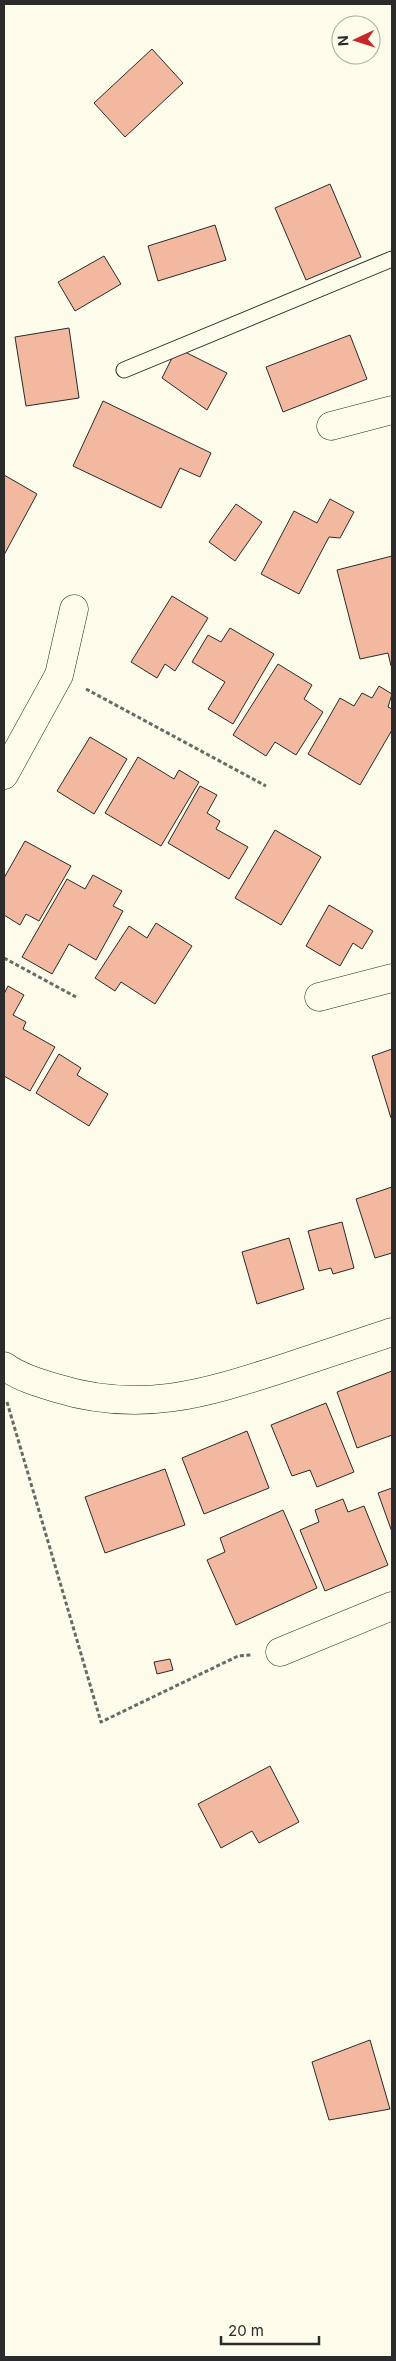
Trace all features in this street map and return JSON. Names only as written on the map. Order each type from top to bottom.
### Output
[{"type":"street","points":[[331,426],[392,410]]},
{"type":"street","points":[[4,775],[59,675],[74,609]]},
{"type":"street","points":[[319,996],[392,978]]},
{"type":"street","points":[[4,1366],[39,1383],[71,1393],[136,1401],[169,1399],[202,1394],[233,1385],[392,1332]]},
{"type":"street","points":[[280,1652],[392,1606]]},
{"type":"lane","points":[[124,370],[392,260]]},
{"type":"path","points":[[59,675],[266,786]]},
{"type":"path","points":[[4,958],[76,997]]},
{"type":"path","points":[[6,1402],[101,1722],[238,1656],[280,1652]]},
{"type":"building","points":[[152,49],[183,83],[125,137],[94,103]]},
{"type":"building","points":[[330,184],[361,257],[306,280],[275,208]]},
{"type":"building","points":[[215,225],[226,260],[158,281],[148,246]]},
{"type":"building","points":[[104,256],[121,284],[75,311],[58,282]]},
{"type":"building","points":[[69,328],[79,398],[26,406],[15,337]]},
{"type":"building","points":[[350,335],[367,379],[283,412],[266,367]]},
{"type":"building","points":[[177,348],[227,373],[207,410],[162,378]]},
{"type":"building","points":[[103,401],[211,453],[200,477],[180,468],[161,508],[73,466]]},
{"type":"building","points":[[4,475],[37,494],[4,555]]},
{"type":"building","points":[[330,499],[354,512],[340,538],[329,537],[299,594],[261,574],[294,511],[317,523]]},
{"type":"building","points":[[236,504],[262,522],[235,561],[209,542]]},
{"type":"building","points":[[392,556],[391,666],[388,653],[360,659],[337,570]]},
{"type":"building","points":[[172,596],[208,618],[175,671],[165,664],[157,678],[131,662]]},
{"type":"building","points":[[230,628],[274,654],[233,724],[208,709],[225,682],[192,662],[208,635],[221,642]]},
{"type":"building","points":[[278,664],[312,685],[304,699],[323,712],[296,755],[275,742],[266,756],[233,735]]},
{"type":"building","points":[[379,686],[392,694],[388,707],[392,709],[392,730],[360,785],[308,754],[340,698],[354,706],[362,693],[372,698]]},
{"type":"building","points":[[90,737],[127,759],[94,814],[57,791]]},
{"type":"building","points":[[138,757],[174,779],[179,770],[199,782],[161,846],[105,813]]},
{"type":"building","points":[[200,786],[217,795],[207,813],[220,821],[216,829],[248,847],[229,879],[168,843]]},
{"type":"building","points":[[275,830],[321,857],[281,925],[235,898]]},
{"type":"building","points":[[25,841],[71,866],[39,921],[26,914],[20,925],[4,915],[4,878]]},
{"type":"building","points":[[93,875],[122,891],[113,906],[123,911],[96,960],[69,944],[52,974],[22,957],[67,879],[85,889]]},
{"type":"building","points":[[329,905],[373,931],[362,949],[353,943],[340,966],[306,946]]},
{"type":"building","points":[[156,923],[192,946],[155,1004],[121,982],[115,991],[95,978],[129,926],[147,938]]},
{"type":"building","points":[[8,986],[24,995],[13,1015],[26,1022],[23,1029],[55,1047],[30,1091],[4,1076],[4,994]]},
{"type":"building","points":[[392,1049],[392,1117],[391,1118],[372,1056]]},
{"type":"building","points":[[59,1054],[81,1068],[77,1075],[108,1094],[89,1126],[36,1093]]},
{"type":"building","points":[[392,1187],[392,1253],[375,1258],[356,1199]]},
{"type":"building","points":[[342,1222],[354,1268],[333,1274],[331,1268],[319,1271],[308,1231]]},
{"type":"building","points":[[289,1238],[304,1289],[257,1304],[242,1252]]},
{"type":"building","points":[[392,1371],[392,1435],[357,1448],[337,1392]]},
{"type":"building","points":[[326,1403],[354,1472],[317,1487],[310,1470],[292,1476],[271,1425]]},
{"type":"building","points":[[247,1431],[269,1488],[204,1514],[182,1458]]},
{"type":"building","points":[[165,1469],[185,1525],[105,1553],[85,1497]]},
{"type":"building","points":[[392,1488],[392,1532],[378,1493]]},
{"type":"building","points":[[343,1499],[348,1512],[364,1506],[388,1565],[325,1591],[300,1530],[319,1522],[315,1510]]},
{"type":"building","points":[[283,1510],[317,1588],[236,1625],[207,1560],[225,1552],[220,1538]]},
{"type":"building","points":[[170,1659],[173,1670],[157,1674],[154,1662]]},
{"type":"building","points":[[270,1766],[299,1822],[259,1843],[252,1831],[221,1848],[198,1804]]},
{"type":"building","points":[[370,2040],[390,2109],[329,2120],[312,2062]]}]
